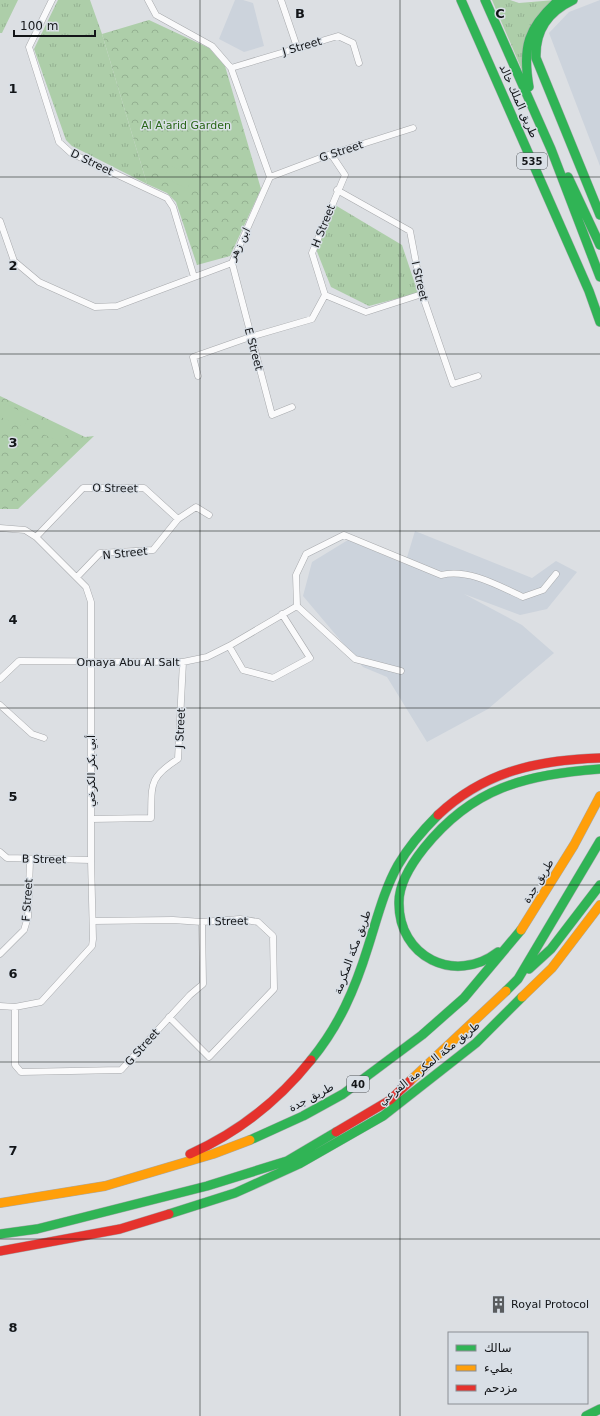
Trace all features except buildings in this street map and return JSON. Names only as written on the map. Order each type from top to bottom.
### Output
[{"type":"main road","name":"طريق الملك خالد","points":[[461,0],[589,291],[600,322]]},
{"type":"main road","name":"طريق الملك خالد","points":[[485,0],[551,150],[600,277]]},
{"type":"main road","points":[[533,109],[526,72],[526,47],[535,24],[560,0]]},
{"type":"main road","points":[[573,0],[560,7],[544,22],[536,39],[536,58],[600,215]]},
{"type":"main road","points":[[551,150],[577,193],[600,245]]},
{"type":"main road","name":"طريق مكة المكرمة","points":[[105,1186],[198,1151],[227,1134],[262,1109],[288,1085],[317,1052],[341,1014],[356,983],[388,887],[400,860],[421,833],[444,809],[471,790],[497,776],[521,768],[556,760],[600,758]]},
{"type":"main road","points":[[526,924],[494,957],[480,964],[465,967],[445,966],[430,960],[417,950],[407,938],[401,922],[398,908],[405,875],[429,839],[445,823],[483,795],[526,778],[555,773],[600,769]]},
{"type":"main road","name":"طريق جدة","points":[[0,1203],[105,1186],[213,1154],[259,1136],[303,1116],[344,1094],[422,1035],[464,998],[491,968],[526,924],[574,845],[600,796]]},
{"type":"main road","points":[[518,979],[600,841]]},
{"type":"main road","points":[[0,1234],[37,1229],[207,1186],[287,1161],[390,1100],[551,949],[600,885]]},
{"type":"main road","name":"طريق مكة المكرمة الفرعي","points":[[0,1251],[120,1229],[235,1193],[299,1164],[383,1116],[476,1043],[552,968],[600,905]]},
{"type":"main road","points":[[586,1416],[600,1409]]},
{"type":"street","name":"D Street","points":[[52,0],[29,47],[59,142],[71,153],[167,198],[173,207],[194,277]]},
{"type":"street","points":[[148,0],[156,15],[212,46],[231,68],[270,177]]},
{"type":"street","points":[[281,0],[297,47]]},
{"type":"street","name":"J Street","points":[[231,68],[297,47],[338,36],[353,43],[360,63]]},
{"type":"street","name":"G Street","points":[[270,177],[330,154],[413,128]]},
{"type":"street","name":"H Street","points":[[326,295],[312,253],[344,175],[330,154]]},
{"type":"street","name":"ابن زهر","points":[[0,222],[14,260],[39,282],[95,307],[117,306],[232,263],[270,177]]},
{"type":"street","name":"I Street","points":[[337,190],[410,231],[422,294],[453,384],[478,376]]},
{"type":"street","name":"E Street","points":[[232,263],[250,337],[272,414],[292,407]]},
{"type":"street","points":[[198,376],[193,357],[250,337],[312,319],[326,295],[366,312],[422,294]]},
{"type":"street","name":"O Street","points":[[36,537],[83,488],[144,488],[178,520]]},
{"type":"street","name":"N Street","points":[[77,576],[100,553],[153,550],[178,520],[196,507],[209,515]]},
{"type":"street","name":"أبي بكر الكرخي","points":[[0,528],[25,530],[36,537],[77,576],[86,587],[90,602],[91,860],[93,921],[92,946],[41,1002],[15,1006],[0,1006]]},
{"type":"street","points":[[400,671],[355,659],[297,606],[296,575],[306,554],[344,535],[441,574],[451,572],[467,575],[492,583],[523,597],[543,590],[556,574]]},
{"type":"street","name":"Omaya Abu Al Salt","points":[[0,679],[19,662],[183,662],[207,656],[229,646],[297,606]]},
{"type":"street","points":[[229,646],[242,670],[273,678],[310,658],[282,614]]},
{"type":"street","name":"J Street","points":[[91,820],[151,818],[152,787],[160,770],[178,759],[183,662]]},
{"type":"street","points":[[0,705],[32,734],[44,738]]},
{"type":"street","name":"B Street","points":[[0,852],[7,858],[30,860],[91,860]]},
{"type":"street","name":"F Street","points":[[0,954],[24,930],[28,917],[30,860]]},
{"type":"street","name":"I Street","points":[[93,921],[173,920],[202,922],[240,919],[258,922],[273,936],[274,989],[208,1057],[169,1017]]},
{"type":"street","name":"G Street","points":[[15,1006],[15,1065],[21,1072],[121,1070],[169,1017],[203,984],[202,922]]},
{"type":"shaded area","points":[[235,0],[243,0],[253,3],[264,46],[244,52],[219,39]]},
{"type":"shaded area","points":[[600,0],[600,166],[549,33],[569,12]]},
{"type":"shaded area","points":[[415,531],[532,578],[556,561],[577,572],[547,609],[520,615],[464,594],[522,625],[554,653],[488,709],[427,742],[387,677],[363,667],[303,596],[312,562],[348,540],[405,564]]},
{"type":"green space","points":[[0,0],[18,0],[2,33],[0,33]]},
{"type":"green space","points":[[58,0],[90,0],[102,34],[147,184],[72,146],[66,140],[34,49]]},
{"type":"green space","points":[[492,0],[510,0],[519,3],[555,0],[522,70]]},
{"type":"green space","name":"Al A'arid Garden","points":[[149,20],[209,48],[225,66],[261,189],[230,256],[197,265],[176,202],[167,193],[147,184],[102,34]]},
{"type":"green space","points":[[170,165],[194,177],[187,189],[164,177]]},
{"type":"green space","points":[[335,205],[402,245],[418,293],[369,306],[331,287],[316,249]]},
{"type":"green space","points":[[0,396],[85,437],[94,436],[18,509],[0,509]]},
{"type":"green space","points":[[5,404],[29,415],[24,427],[0,417]]},
{"type":"green space","points":[[45,419],[68,430],[62,443],[39,432]]},
{"type":"traffic: fast","points":[[461,0],[589,291],[600,322]]},
{"type":"traffic: fast","points":[[485,0],[551,149],[600,277]]},
{"type":"traffic: fast","points":[[529,87],[526,60],[530,39],[540,19],[559,0]]},
{"type":"traffic: fast","points":[[573,0],[557,10],[545,23],[538,39],[536,58],[600,215]]},
{"type":"traffic: fast","points":[[568,177],[600,245]]},
{"type":"traffic: fast","points":[[498,952],[481,962],[464,966],[448,965],[432,960],[419,951],[408,938],[401,921],[399,902],[401,887],[407,873],[419,854],[443,827],[481,798],[502,788],[548,775],[600,769]]},
{"type":"traffic: fast","points":[[311,1060],[330,1034],[352,992],[385,895],[398,865],[416,838],[438,815]]},
{"type":"traffic: fast","points":[[506,991],[518,979],[600,841]]},
{"type":"traffic: fast","points":[[529,969],[551,949],[600,885]]},
{"type":"traffic: fast","points":[[250,1140],[303,1116],[343,1094],[422,1035],[464,998],[521,930]]},
{"type":"traffic: fast","points":[[169,1214],[235,1193],[299,1164],[383,1116],[476,1043],[522,997]]},
{"type":"traffic: fast","points":[[0,1234],[37,1229],[207,1186],[287,1161],[336,1132]]},
{"type":"traffic: fast","points":[[586,1416],[600,1409]]},
{"type":"traffic: slow","points":[[521,930],[574,845],[600,796]]},
{"type":"traffic: slow","points":[[522,997],[552,968],[600,905]]},
{"type":"traffic: slow","points":[[410,1081],[506,991]]},
{"type":"traffic: slow","points":[[0,1203],[105,1186],[213,1154],[250,1140]]},
{"type":"traffic: jam","points":[[438,815],[456,800],[474,788],[513,771],[534,765],[577,759],[600,758]]},
{"type":"traffic: jam","points":[[190,1154],[241,1126],[285,1089],[311,1060]]},
{"type":"traffic: jam","points":[[336,1132],[390,1100],[410,1081]]},
{"type":"traffic: jam","points":[[0,1251],[120,1229],[169,1214]]},
{"type":"place","name":"Royal Protocol","points":[[498,1304]]}]
